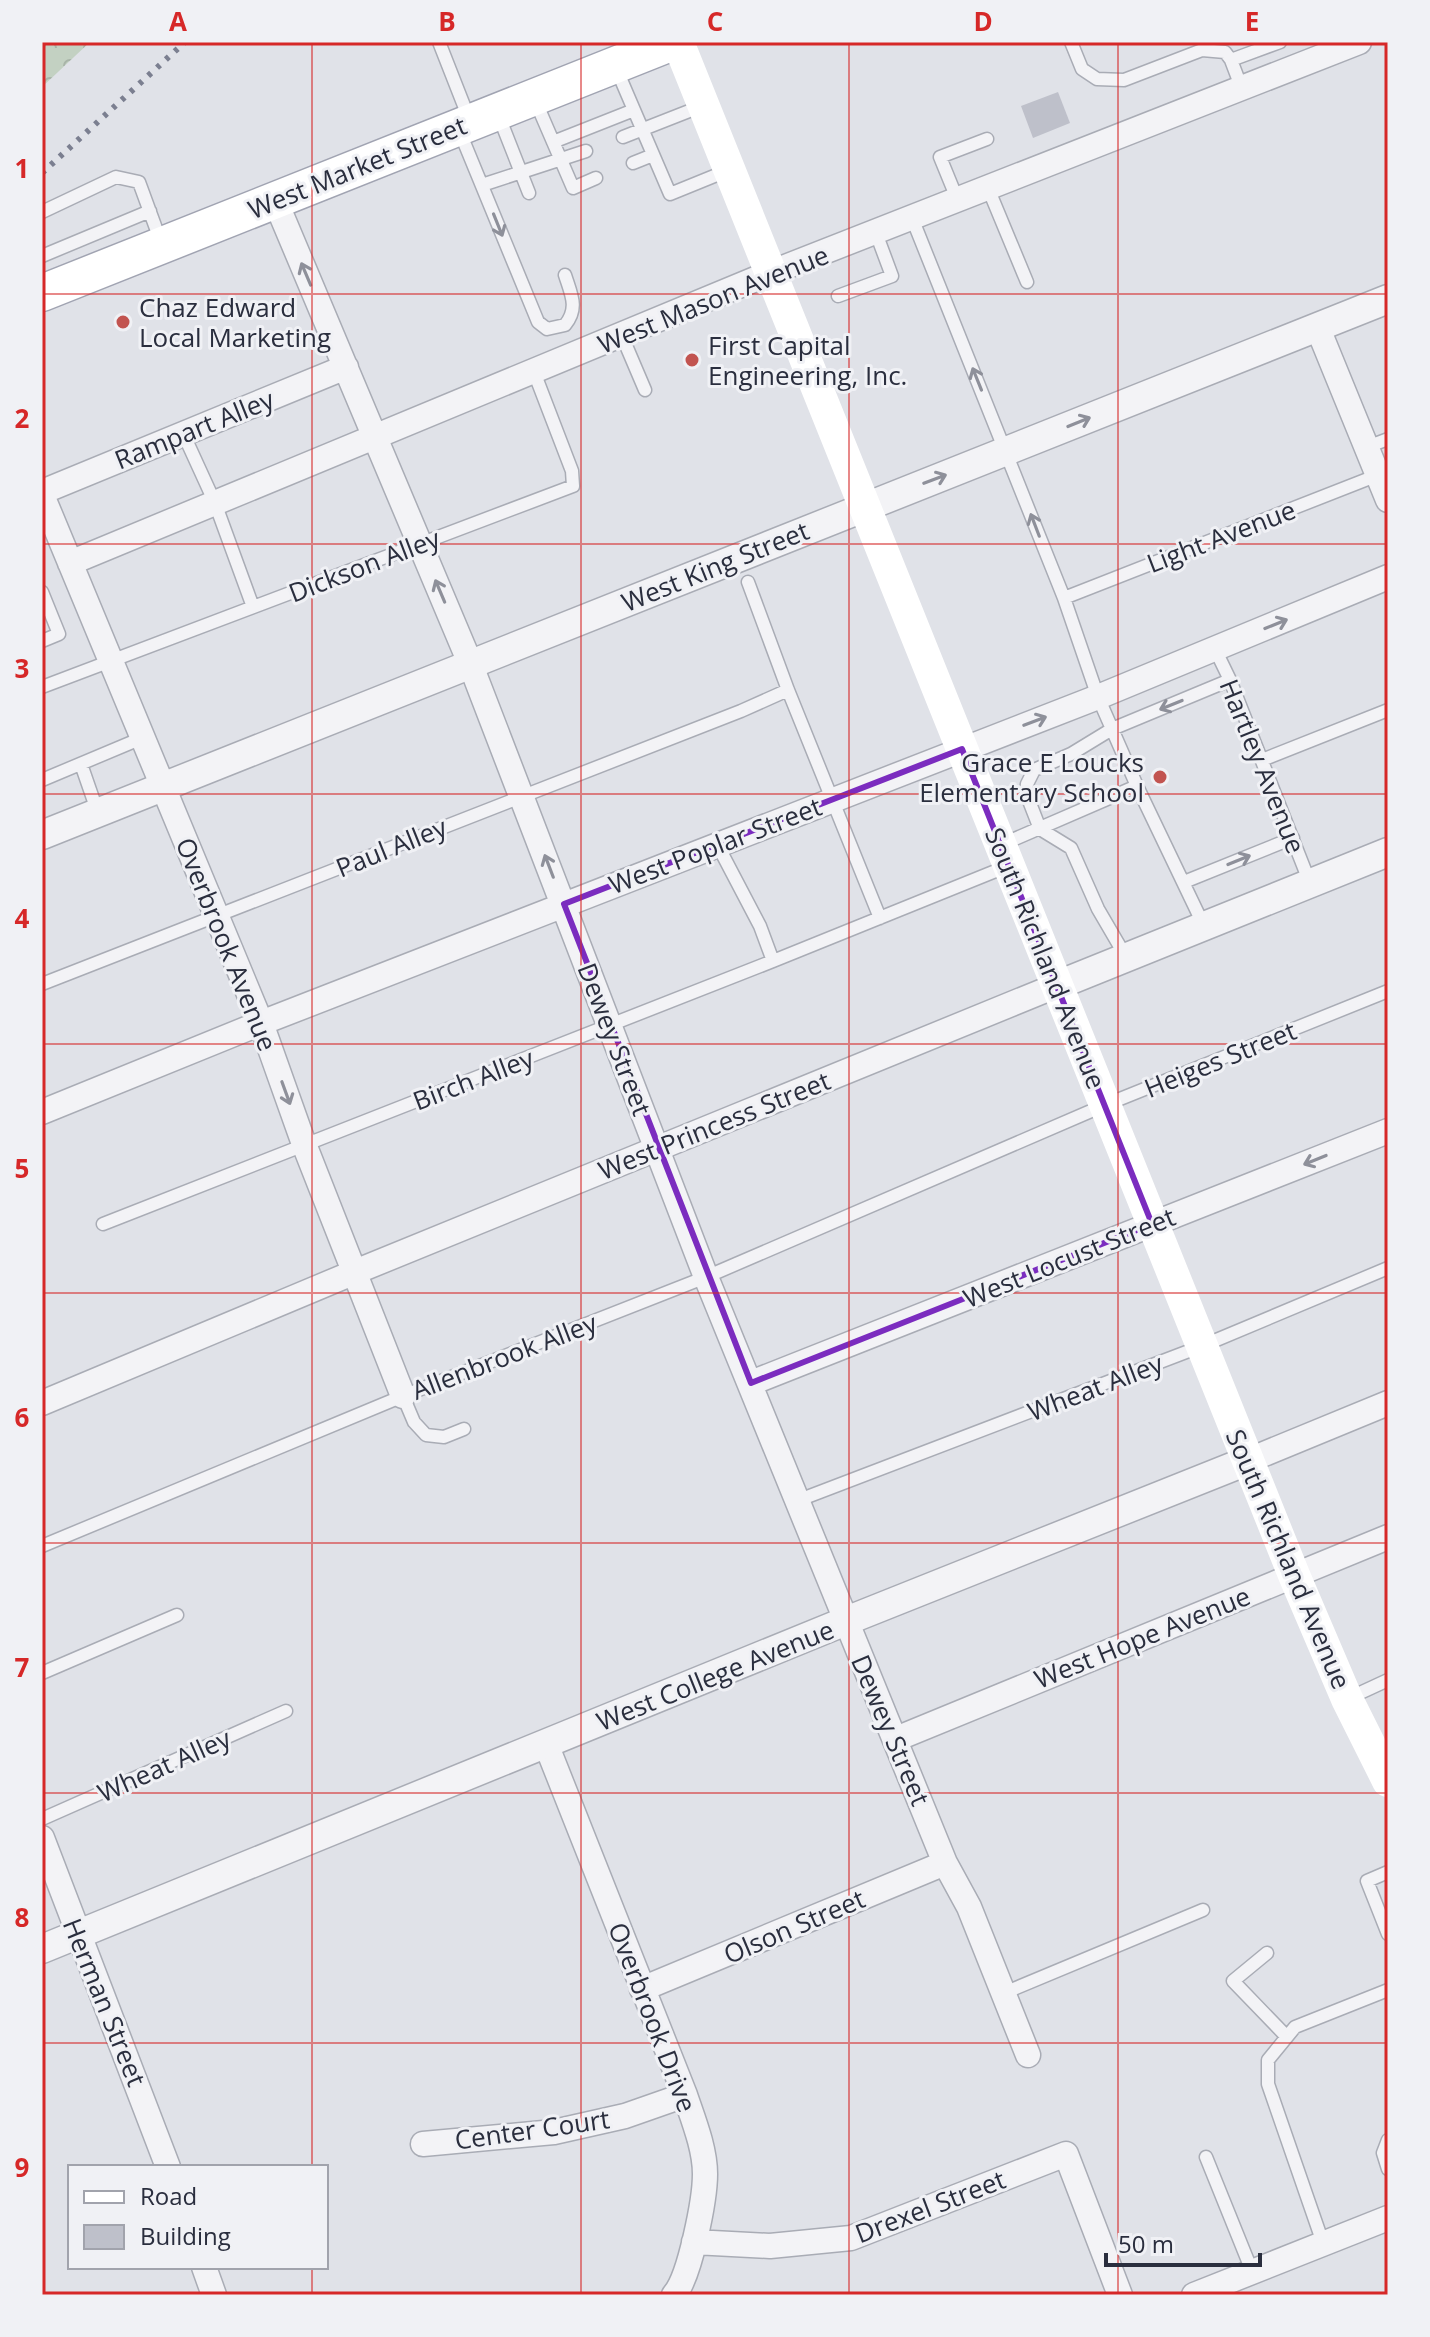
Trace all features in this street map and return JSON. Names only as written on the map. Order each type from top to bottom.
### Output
[{"type":"main road","name":"West Market Street","points":[[42,293],[676,42]]},
{"type":"main road","name":"South Richland Avenue","points":[[676,42],[1247,1461],[1347,1699],[1388,1781]]},
{"type":"street","name":"West Mason Avenue","points":[[70,563],[770,273],[1359,42]]},
{"type":"street","name":"Dewey Street","points":[[275,200],[470,663],[706,1277],[945,1863],[969,1907],[1028,2055]]},
{"type":"street","name":"West King Street","points":[[42,835],[1388,299]]},
{"type":"street","points":[[1317,326],[1377,443],[1378,475],[1388,500]]},
{"type":"street","name":"Rampart Alley","points":[[42,494],[346,367]]},
{"type":"street","name":"Overbrook Avenue","points":[[42,494],[261,1023],[304,1144],[403,1396]]},
{"type":"street","name":"West Poplar Street","points":[[42,1112],[261,1023],[1098,697],[1388,577]]},
{"type":"street","name":"West Princess Street","points":[[42,1403],[656,1148],[1388,852]]},
{"type":"street","name":"West Locust Street","points":[[751,1383],[1388,1131]]},
{"type":"street","name":"West College Avenue","points":[[42,1949],[1388,1403]]},
{"type":"street","name":"West Hope Avenue","points":[[896,1739],[1388,1537]]},
{"type":"street","name":"Overbrook Drive","points":[[546,1744],[685,2095],[697,2135],[705,2173],[694,2242],[680,2288],[674,2295]]},
{"type":"street","name":"Herman Street","points":[[42,1838],[167,2165]]},
{"type":"street","name":"Olson Street","points":[[642,1989],[945,1863]]},
{"type":"street","name":"Center Court","points":[[423,2144],[554,2132],[625,2116],[685,2095]]},
{"type":"street","name":"Drexel Street","points":[[694,2242],[770,2246],[851,2238],[1066,2154],[1120,2295]]},
{"type":"street","points":[[1194,2295],[1388,2218]]},
{"type":"street","points":[[205,2269],[214,2295]]},
{"type":"lane","points":[[439,42],[475,120],[519,172],[529,193]]},
{"type":"lane","points":[[1071,42],[1082,69],[1097,79],[1124,80],[1202,50],[1225,52],[1242,89]]},
{"type":"lane","points":[[1231,60],[1280,42]]},
{"type":"lane","points":[[615,65],[670,194],[729,170]]},
{"type":"lane","points":[[534,98],[573,188],[596,178]]},
{"type":"lane","points":[[623,137],[703,106]]},
{"type":"lane","points":[[553,142],[634,110]]},
{"type":"lane","points":[[475,120],[482,185],[538,322],[547,329],[565,325],[573,316],[574,303],[565,275]]},
{"type":"lane","points":[[958,201],[940,157],[987,139]]},
{"type":"lane","points":[[482,185],[586,151]]},
{"type":"lane","points":[[633,163],[653,155]]},
{"type":"lane","points":[[42,212],[63,207],[92,194],[116,177],[139,182],[162,245]]},
{"type":"lane","points":[[988,188],[1027,282]]},
{"type":"lane","points":[[42,256],[92,230],[150,211]]},
{"type":"lane","points":[[912,218],[1064,598],[1098,697],[1204,926]]},
{"type":"lane","points":[[838,296],[892,276],[876,233]]},
{"type":"lane","points":[[622,336],[645,390]]},
{"type":"lane","name":"Dickson Alley","points":[[42,687],[573,486],[572,471],[534,372]]},
{"type":"lane","points":[[183,433],[215,503],[253,607]]},
{"type":"lane","name":"Light Avenue","points":[[1064,598],[1378,475]]},
{"type":"lane","points":[[748,582],[880,918]]},
{"type":"lane","points":[[42,592],[59,634],[42,641]]},
{"type":"lane","name":"Hartley Avenue","points":[[1215,649],[1310,883]]},
{"type":"lane","points":[[1126,957],[1098,909],[1071,848],[1040,829],[1026,793],[1034,770],[1071,754],[1112,729],[1230,680]]},
{"type":"lane","name":"Paul Alley","points":[[42,984],[788,690]]},
{"type":"lane","points":[[1262,760],[1388,710]]},
{"type":"lane","points":[[42,780],[142,738]]},
{"type":"lane","points":[[81,764],[98,813]]},
{"type":"lane","name":"Birch Alley","points":[[103,1224],[880,918],[1005,855],[1040,829],[1137,786]]},
{"type":"lane","points":[[1184,882],[1293,838]]},
{"type":"lane","points":[[717,844],[760,926],[773,961]]},
{"type":"lane","name":"Heiges Street","points":[[965,1165],[1388,991]]},
{"type":"lane","name":"Allenbrook Alley","points":[[42,1546],[403,1396],[706,1277],[965,1165]]},
{"type":"lane","name":"Wheat Alley","points":[[799,1500],[1202,1346],[1388,1268]]},
{"type":"lane","points":[[403,1396],[414,1422],[426,1435],[444,1437],[464,1429]]},
{"type":"lane","points":[[42,1673],[177,1615]]},
{"type":"lane","points":[[1347,1699],[1388,1680]]},
{"type":"lane","name":"Wheat Alley","points":[[42,1819],[286,1711]]},
{"type":"lane","points":[[1388,1872],[1367,1881],[1388,1934]]},
{"type":"lane","points":[[1004,1993],[1203,1910]]},
{"type":"lane","points":[[1267,1953],[1233,1981],[1287,2037]]},
{"type":"lane","points":[[1323,2243],[1268,2084],[1268,2060],[1295,2027],[1388,1990]]},
{"type":"lane","points":[[1388,2140],[1383,2153],[1388,2169]]},
{"type":"lane","points":[[1206,2157],[1252,2271]]},
{"type":"highlighted area","points":[[962,749],[1152,1224],[751,1383],[564,904]]},
{"type":"green space","points":[[42,42],[90,42],[42,87]]},
{"type":"building","points":[[1058,92],[1070,123],[1033,138],[1021,106]]},
{"type":"railway","points":[[42,173],[185,42]]},
{"type":"place","name":"Chaz Edward Local Marketing","points":[[123,322]]},
{"type":"place","name":"First Capital Engineering, Inc.","points":[[692,360]]},
{"type":"place","name":"Grace E Loucks Elementary School","points":[[1160,777]]}]
